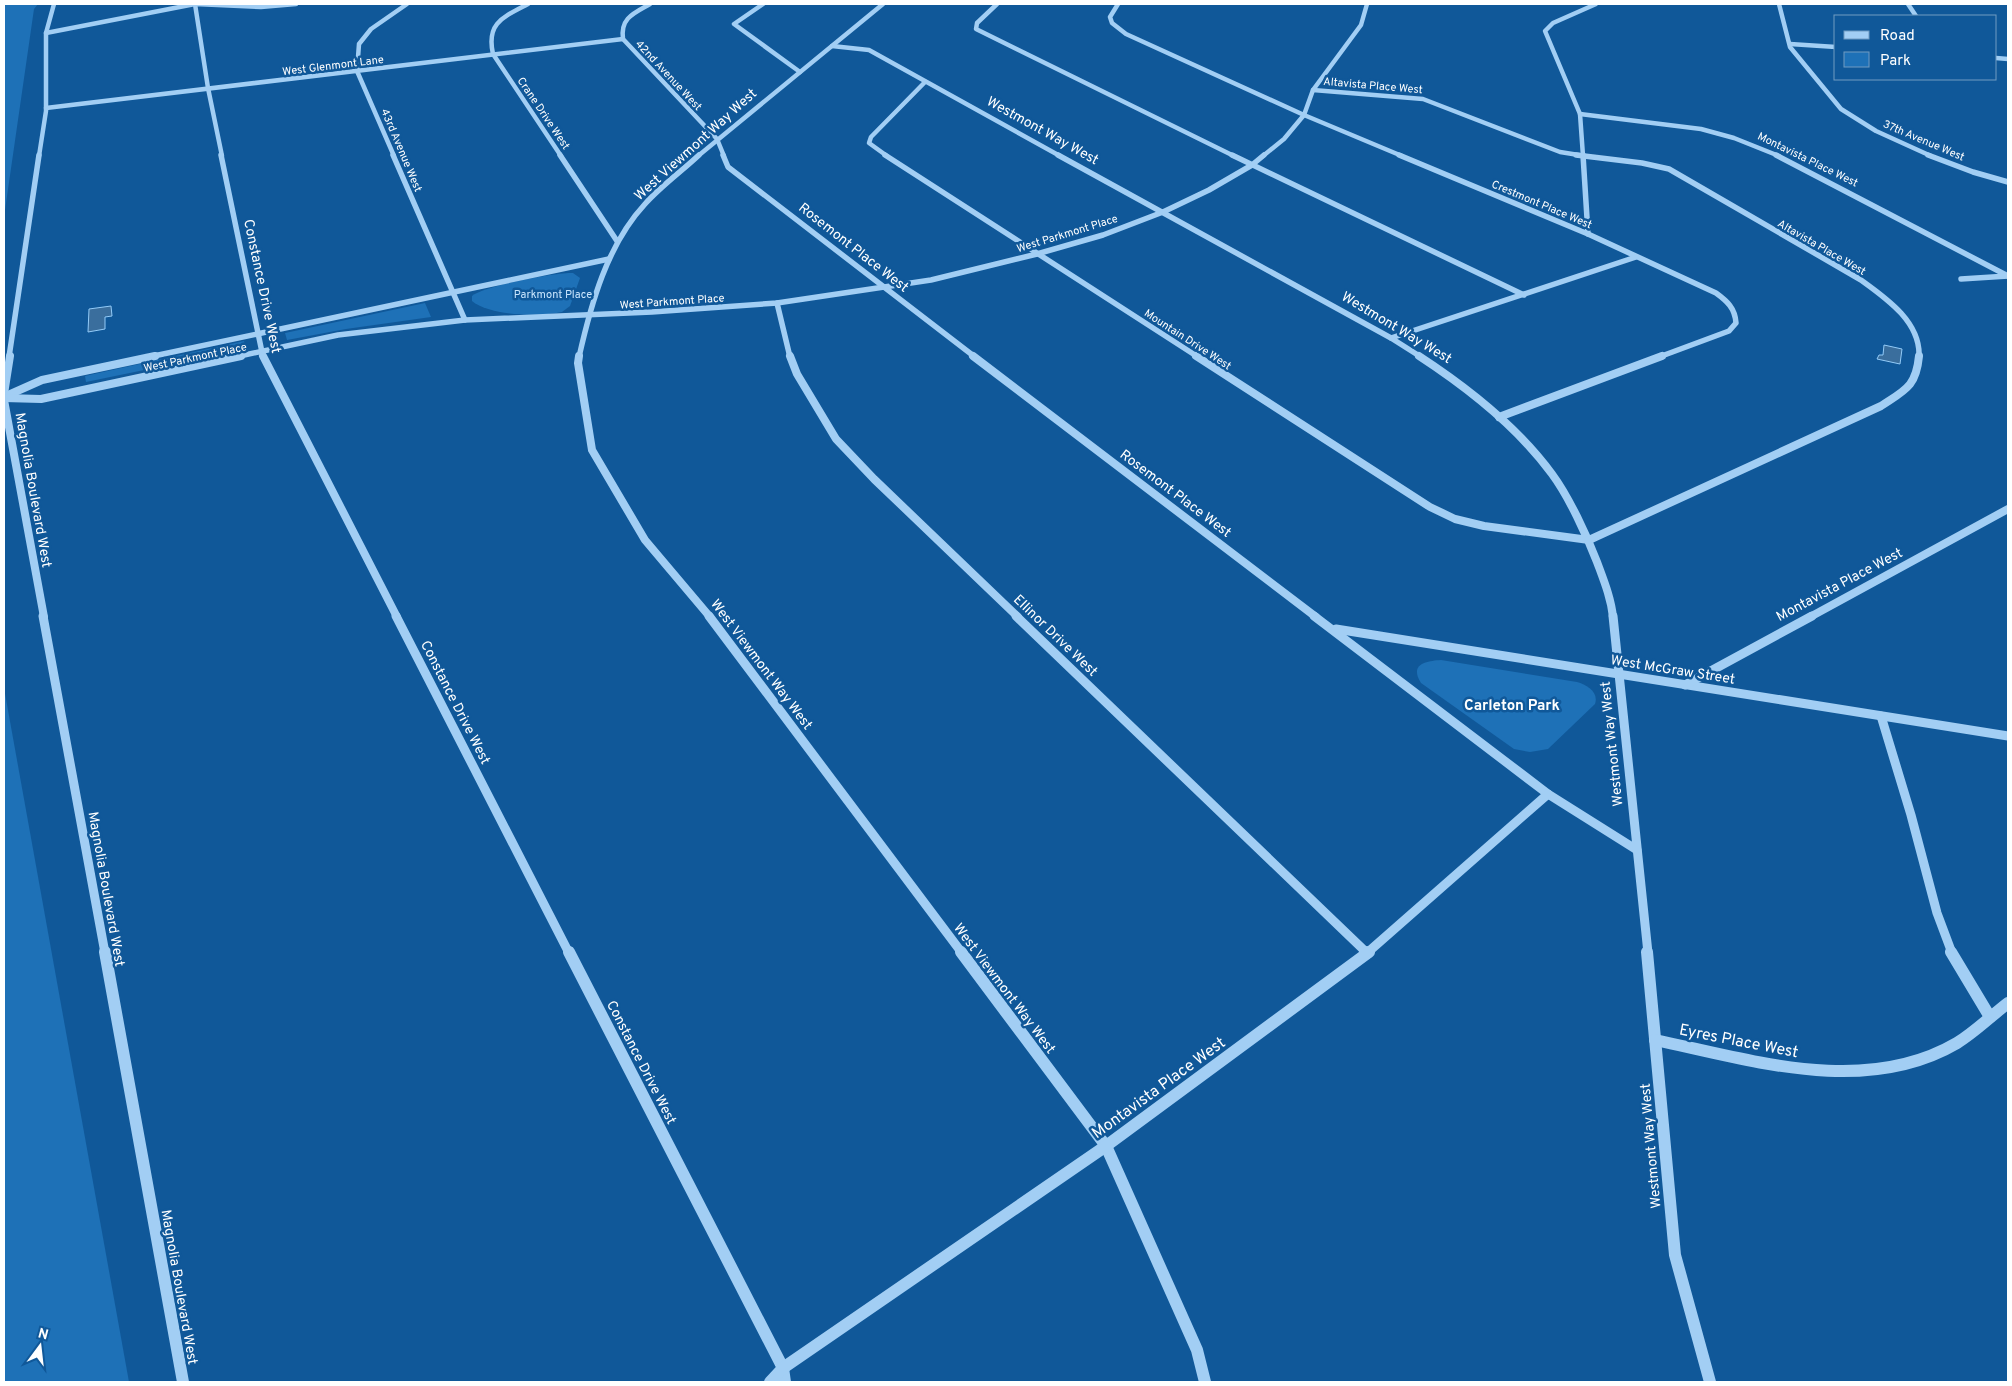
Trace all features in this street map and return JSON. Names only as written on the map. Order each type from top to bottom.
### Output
[{"type":"street","name":"Magnolia Boulevard West","points":[[54,4],[46,33],[46,108],[4,397],[183,1382]]},
{"type":"street","points":[[46,33],[195,4],[261,7],[296,4]]},
{"type":"street","name":"Constance Drive West","points":[[195,4],[208,88],[261,353],[783,1368],[785,1382]]},
{"type":"street","name":"43rd Avenue West","points":[[407,4],[371,29],[359,44],[357,71],[465,320]]},
{"type":"street","points":[[493,54],[490,36],[495,26],[528,4]]},
{"type":"street","name":"42nd Avenue West","points":[[650,4],[623,22],[620,28],[622,39],[717,139]]},
{"type":"street","points":[[763,4],[734,24],[800,72]]},
{"type":"street","name":"West Viewmont Way West","points":[[883,4],[717,139],[645,204],[617,241],[588,316],[578,363],[592,450],[645,540],[725,636],[1106,1146],[1197,1350],[1205,1382]]},
{"type":"street","points":[[997,4],[977,23],[976,29],[1252,165],[1524,295]]},
{"type":"street","name":"Crestmont Place West","points":[[1118,4],[1110,17],[1118,29],[1126,34],[1304,115],[1588,234],[1716,293],[1732,305],[1736,314],[1736,323],[1730,331],[1499,416]]},
{"type":"street","points":[[1304,115],[1313,90],[1361,25],[1367,4]]},
{"type":"street","points":[[1588,234],[1580,114],[1545,31],[1553,23],[1596,4]]},
{"type":"street","name":"37th Avenue West","points":[[1779,4],[1790,44],[1841,109],[1876,131],[1912,148],[1973,172],[2008,182]]},
{"type":"street","points":[[1908,4],[1915,15]]},
{"type":"street","name":"West Glenmont Lane","points":[[46,108],[622,39]]},
{"type":"street","points":[[1790,44],[1834,47]]},
{"type":"street","name":"Westmont Way West","points":[[832,46],[869,50],[1391,338],[1451,377],[1499,416],[1526,443],[1553,476],[1588,540],[1611,601],[1656,1040],[1675,1255],[1710,1382]]},
{"type":"street","name":"Crane Drive West","points":[[493,54],[617,241]]},
{"type":"street","name":"Mountain Drive West","points":[[925,82],[871,137],[869,143],[874,148],[1430,507],[1455,519],[1484,526],[1588,540]]},
{"type":"street","name":"Altavista Place West","points":[[1313,90],[1430,101],[1560,152],[1583,157],[1652,164],[1669,169],[1861,280],[1886,298],[1904,315],[1914,332],[1920,354],[1916,378],[1905,390],[1881,406],[1588,540]]},
{"type":"street","name":"Montavista Place West","points":[[1580,114],[1676,125],[1718,134],[1747,143],[1783,158],[2008,276]]},
{"type":"street","name":"West Parkmont Place","points":[[4,397],[41,399],[373,330],[465,320],[588,316],[777,303],[931,280],[1037,254],[1103,235],[1162,212],[1209,190],[1252,165],[1284,139],[1304,115]]},
{"type":"street","name":"Rosemont Place West","points":[[717,139],[728,166],[882,286],[1548,794],[1637,850]]},
{"type":"street","points":[[1391,338],[1636,257]]},
{"type":"street","name":"West Parkmont Place","points":[[4,397],[42,380],[609,259]]},
{"type":"street","points":[[1961,279],[2008,276]]},
{"type":"street","name":"Ellinor Drive West","points":[[777,303],[788,352],[797,374],[836,439],[874,479],[1367,953]]},
{"type":"street","name":"Montavista Place West","points":[[1684,685],[2008,509]]},
{"type":"street","name":"West McGraw Street","points":[[1333,629],[2008,736]]},
{"type":"street","points":[[1881,716],[1911,815],[1937,913],[1952,954],[1990,1017]]},
{"type":"street","name":"Montavista Place West","points":[[770,1382],[783,1368],[1106,1146],[1367,953],[1548,794]]},
{"type":"street","name":"Eyres Place West","points":[[1656,1040],[1792,1069],[1856,1070],[1908,1064],[1957,1043],[2008,1002]]},
{"type":"green space","points":[[4,4],[38,4],[34,9],[4,217]]},
{"type":"green space","name":"Parkmont Place","points":[[573,273],[580,278],[570,306],[562,312],[552,314],[515,314],[490,310],[472,301],[472,296],[479,292],[505,284],[537,277]]},
{"type":"green space","points":[[425,303],[431,317],[346,329],[287,340],[285,333]]},
{"type":"green space","points":[[244,341],[246,349],[86,382],[85,376]]},
{"type":"green space","points":[[1441,660],[1577,682],[1585,685],[1594,693],[1595,704],[1548,749],[1530,752],[1514,749],[1421,683],[1417,672],[1418,668],[1430,661]]},
{"type":"green space","points":[[4,688],[129,1382],[4,1382]]},
{"type":"shaded area","points":[[111,306],[112,316],[105,317],[105,329],[88,332],[89,309]]},
{"type":"shaded area","points":[[1884,345],[1902,349],[1900,364],[1877,359],[1879,355],[1883,355]]},
{"type":"district","name":"Carleton Park","points":[[1512,705]]}]
